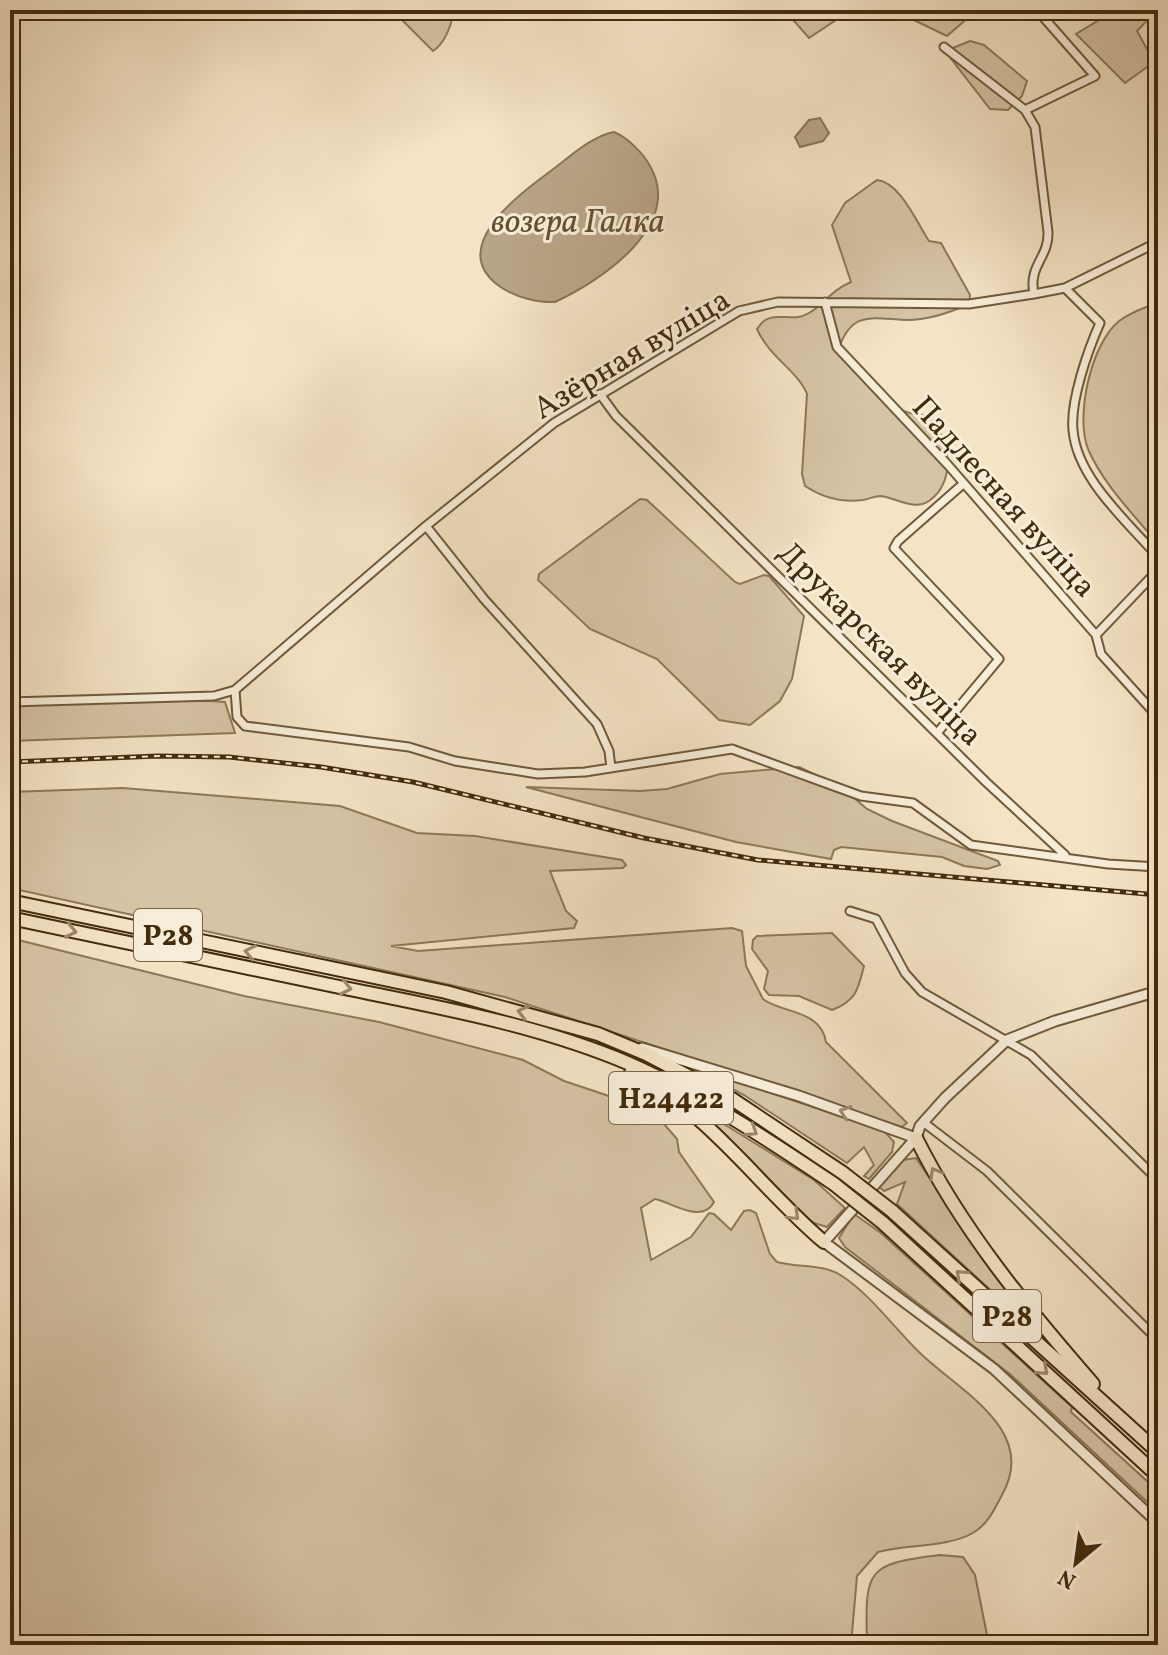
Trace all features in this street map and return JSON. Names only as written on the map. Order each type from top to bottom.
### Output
[{"type":"highway","name":"Р28","points":[[10,901],[446,992],[598,1034],[646,1054],[732,1099],[843,1173],[892,1211],[1158,1452]]},
{"type":"highway","name":"Р28","points":[[10,918],[414,1002],[555,1038],[619,1060],[671,1084],[740,1123],[834,1184],[883,1223],[1158,1476]]},
{"type":"highway","name":"Н24422","points":[[555,1038],[640,1078],[668,1095],[718,1136],[824,1242]]},
{"type":"highway","points":[[916,1138],[955,1208],[995,1267],[1124,1420]]},
{"type":"street","points":[[1025,110],[1095,76],[1037,10]]},
{"type":"street","points":[[944,47],[1025,110],[1035,127],[1048,232],[1047,247],[1031,278],[1034,294]]},
{"type":"street","name":"Азёрная вуліца","points":[[235,690],[426,526],[554,423],[739,311],[778,302],[969,304],[1034,294],[1065,288],[1158,242]]},
{"type":"street","points":[[1065,288],[1100,323],[1080,382],[1072,429],[1076,444],[1099,488],[1158,557]]},
{"type":"street","name":"Падлесная вуліца","points":[[825,302],[837,347],[1096,635],[1101,654],[1158,717]]},
{"type":"street","name":"Друкарская вуліца","points":[[600,394],[616,416],[1038,833],[1067,857]]},
{"type":"street","points":[[938,732],[999,659],[894,548],[894,544],[963,484]]},
{"type":"street","points":[[426,526],[484,599],[597,724],[609,751],[611,768]]},
{"type":"street","points":[[1096,635],[1158,570]]},
{"type":"street","points":[[10,702],[214,696],[235,690],[237,717],[245,726],[409,747],[455,761],[517,773],[561,774],[732,749],[861,796],[913,803],[971,845],[1108,864],[1158,867]]},
{"type":"street","points":[[850,911],[876,919],[905,973],[922,992],[1031,1055],[1158,1180]]},
{"type":"street","points":[[824,1242],[916,1138],[923,1122],[962,1079],[1007,1040],[1055,1021],[1158,991]]},
{"type":"street","name":"Н24422","points":[[598,1034],[799,1096],[916,1138]]},
{"type":"street","points":[[923,1122],[987,1171],[1158,1340]]},
{"type":"street","name":"Н24422","points":[[824,1242],[994,1369],[1158,1523]]},
{"type":"shaded area","points":[[392,10],[453,10],[447,33],[433,51]]},
{"type":"shaded area","points":[[748,10],[851,10],[809,38],[788,14],[763,18]]},
{"type":"shaded area","points":[[893,10],[977,10],[947,36]]},
{"type":"shaded area","points":[[1105,10],[1157,10],[1137,31],[1154,62],[1125,83],[1076,34],[1099,20]]},
{"type":"shaded area","points":[[970,41],[984,45],[1027,81],[1022,96],[1008,110],[990,109],[945,51]]},
{"type":"shaded area","points":[[877,180],[885,182],[900,195],[929,241],[941,243],[970,295],[969,304],[931,317],[907,320],[875,318],[858,322],[844,336],[839,348],[876,392],[899,409],[925,415],[940,433],[947,457],[944,482],[929,501],[917,505],[881,496],[855,501],[840,500],[805,486],[802,474],[807,394],[757,329],[768,318],[809,313],[851,282],[832,225],[845,203]]},
{"type":"shaded area","points":[[1158,303],[1158,544],[1094,462],[1084,435],[1083,418],[1093,363],[1109,332],[1128,315]]},
{"type":"shaded area","points":[[640,499],[647,500],[735,582],[740,584],[769,576],[804,616],[792,679],[780,701],[750,725],[719,720],[657,659],[590,629],[538,580],[539,574]]},
{"type":"shaded area","points":[[141,696],[225,702],[235,733],[10,741],[10,702]]},
{"type":"shaded area","points":[[799,767],[841,787],[867,809],[998,861],[1000,865],[987,869],[964,866],[942,857],[841,847],[834,850],[831,859],[736,842],[526,787],[640,791],[667,789],[720,774]]},
{"type":"shaded area","points":[[123,788],[340,806],[417,833],[475,836],[622,860],[626,865],[623,868],[550,871],[566,911],[577,921],[574,928],[391,946],[418,951],[732,928],[742,931],[746,966],[763,999],[816,1023],[823,1031],[826,1042],[907,1123],[902,1127],[505,997],[10,888],[10,792]]},
{"type":"shaded area","points":[[832,933],[864,966],[858,988],[846,1003],[832,1010],[799,996],[769,995],[764,989],[768,971],[752,949],[757,936]]},
{"type":"shaded area","points":[[10,938],[244,996],[379,1022],[523,1060],[564,1081],[606,1095],[646,1118],[658,1117],[677,1139],[679,1152],[714,1202],[702,1212],[655,1199],[641,1208],[651,1260],[691,1237],[709,1213],[731,1230],[744,1211],[750,1210],[756,1213],[770,1254],[777,1262],[827,1269],[853,1284],[920,1353],[973,1397],[1003,1432],[1010,1451],[1011,1472],[993,1511],[978,1529],[962,1538],[878,1552],[857,1576],[851,1645],[10,1645]]},
{"type":"shaded area","points":[[688,1065],[884,1131],[894,1142],[892,1152],[869,1179],[864,1176],[874,1165],[864,1147],[847,1163],[744,1095]]},
{"type":"shaded area","points":[[674,1093],[814,1180],[845,1208],[827,1227],[811,1222]]},
{"type":"shaded area","points":[[916,1158],[998,1279],[1049,1344],[897,1204],[905,1182],[884,1191],[878,1186],[903,1160]]},
{"type":"shaded area","points":[[854,1214],[881,1233],[1072,1407],[1071,1412],[1158,1491],[1158,1508],[1146,1501],[1011,1375],[845,1247],[839,1238]]},
{"type":"shaded area","points":[[940,1555],[963,1557],[975,1575],[989,1645],[867,1645],[867,1601],[869,1586],[875,1575],[897,1562]]},
{"type":"water","points":[[820,118],[829,133],[823,141],[800,147],[795,137],[809,120]]},
{"type":"water","name":"возера Галка","points":[[614,132],[630,142],[643,156],[658,188],[656,209],[647,229],[614,265],[574,293],[555,302],[527,299],[502,288],[486,272],[480,255],[484,238],[494,221],[526,190],[576,151],[598,137]]},
{"type":"railway","points":[[10,762],[158,756],[229,757],[321,767],[413,782],[644,838],[758,860],[1158,895]]}]
